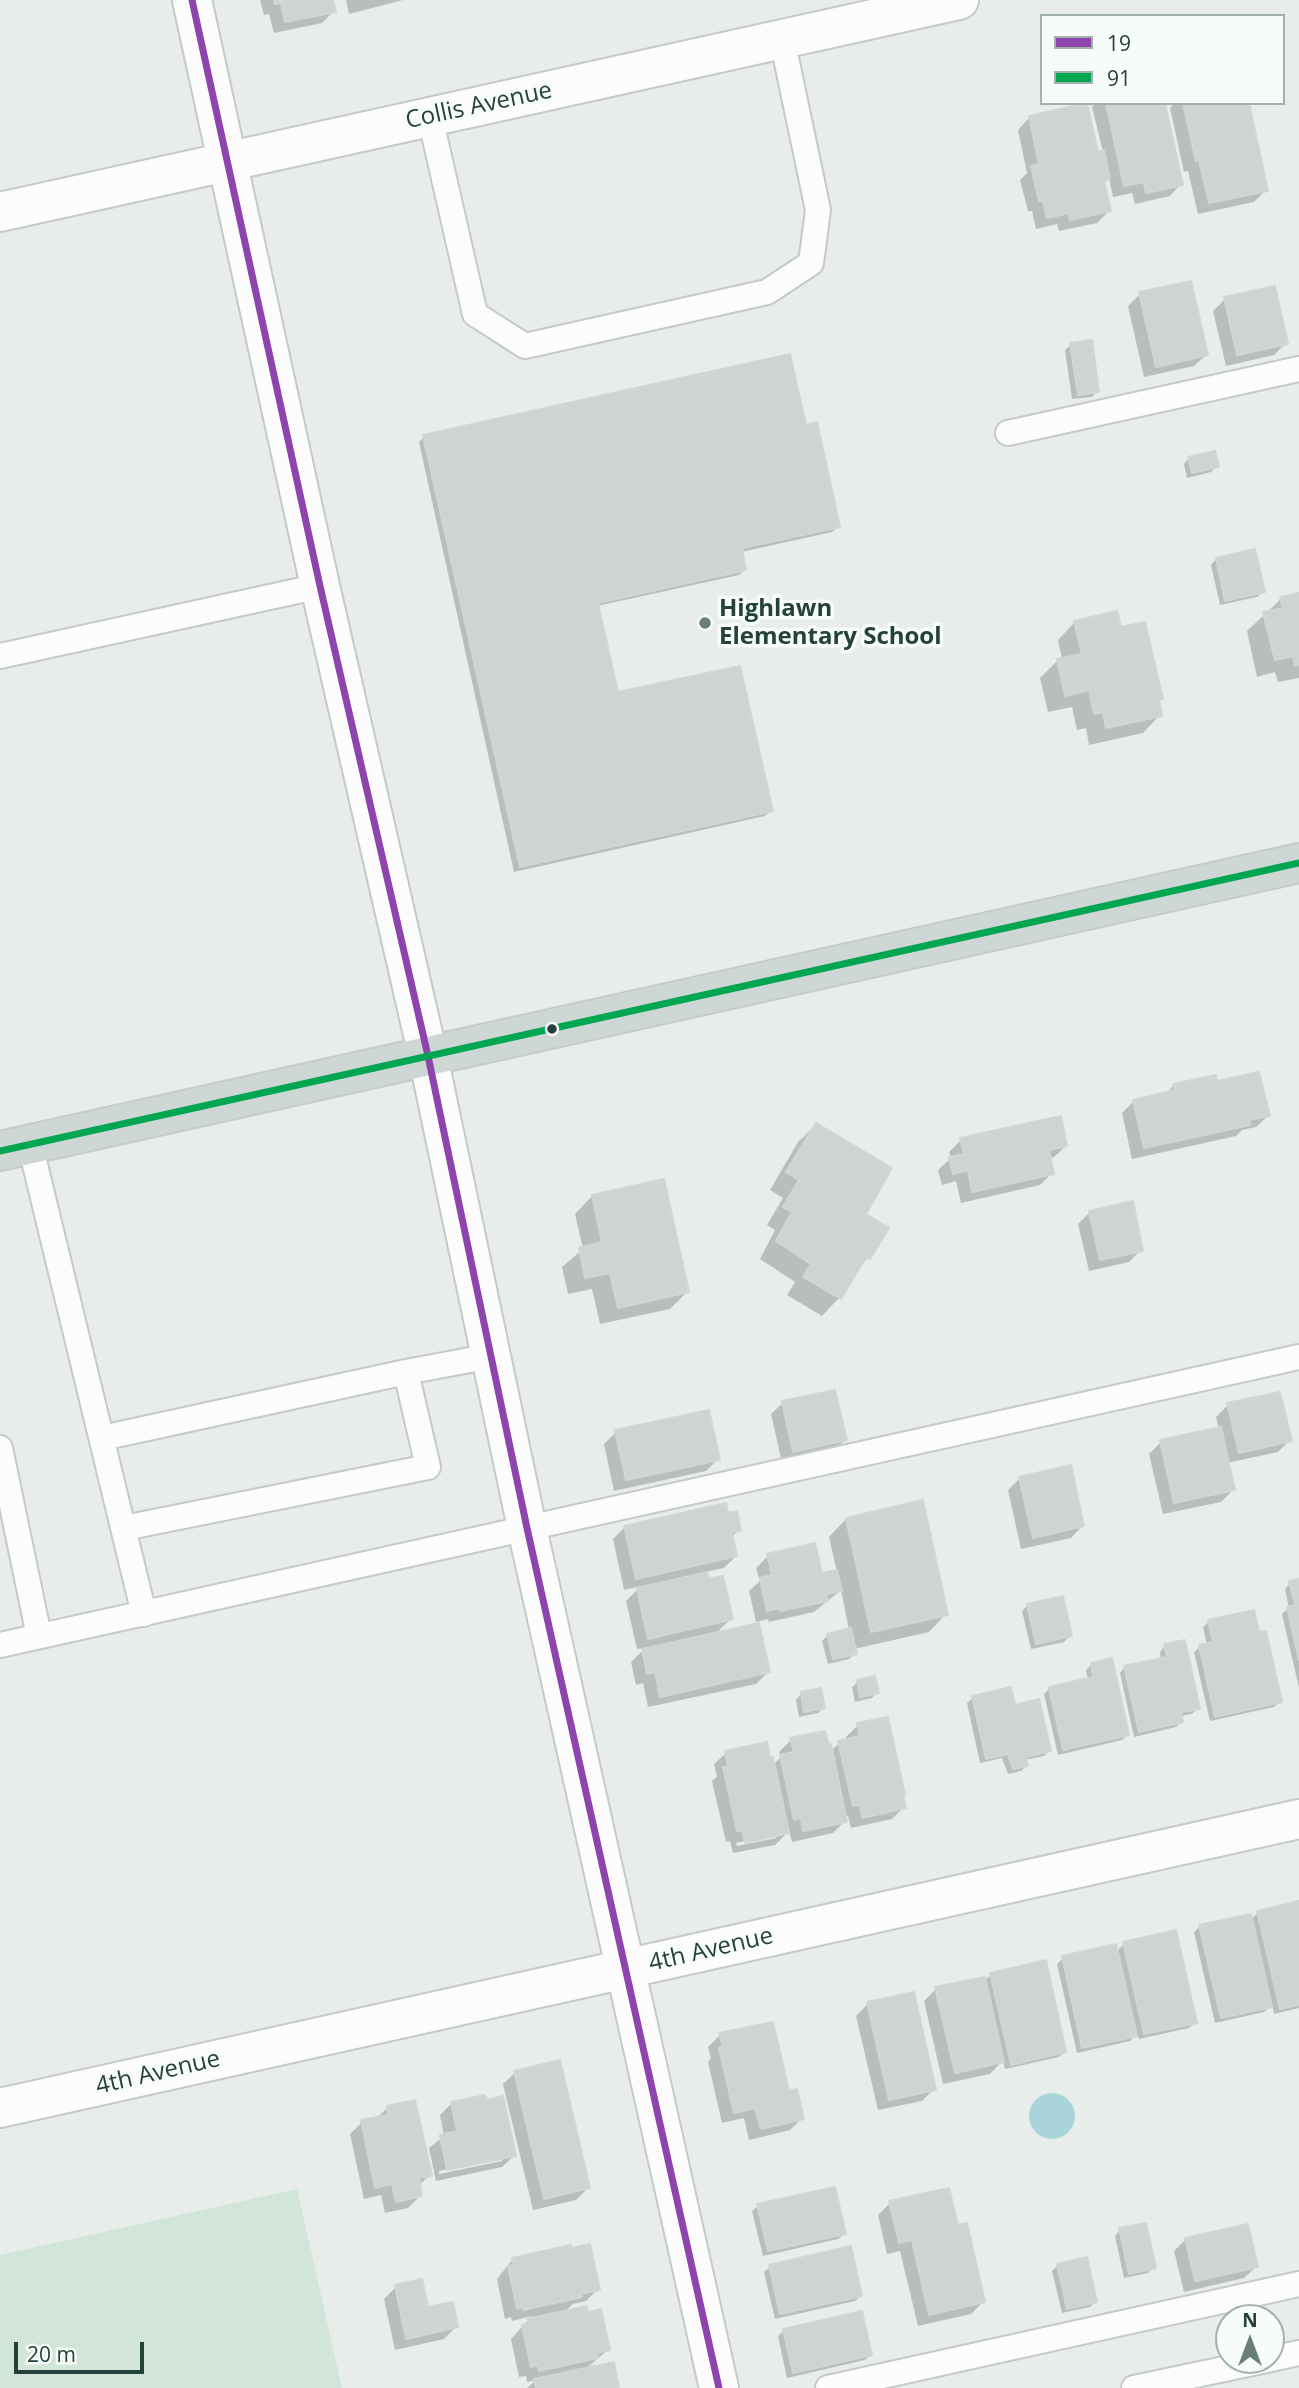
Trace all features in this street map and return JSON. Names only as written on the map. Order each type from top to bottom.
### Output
[{"type":"main road","points":[[15,1147],[1299,863]]},
{"type":"street","points":[[192,0],[320,586],[428,1056],[527,1528],[719,2388]]},
{"type":"street","name":"Collis Avenue","points":[[0,212],[959,0]]},
{"type":"street","name":"4th Avenue","points":[[0,2108],[1299,1819]]},
{"type":"lane","points":[[430,117],[475,314],[525,346],[767,292],[811,263],[818,210],[782,39]]},
{"type":"lane","points":[[1008,433],[1299,369]]},
{"type":"lane","points":[[0,656],[320,586]]},
{"type":"lane","points":[[15,1147],[102,1438],[144,1614]]},
{"type":"lane","points":[[102,1438],[491,1356]]},
{"type":"lane","points":[[0,1645],[1299,1357]]},
{"type":"lane","points":[[124,1528],[428,1467],[406,1372]]},
{"type":"lane","points":[[0,1448],[39,1636]]},
{"type":"lane","points":[[828,2388],[1299,2284]]},
{"type":"lane","points":[[1134,2388],[1215,2371]]},
{"type":"green space","points":[[297,2189],[342,2388],[0,2388],[0,2255]]},
{"type":"water","points":[[1052,2093],[1068,2100],[1075,2116],[1068,2132],[1052,2139],[1036,2132],[1029,2116],[1036,2100]]},
{"type":"building","points":[[274,0],[333,0],[336,12],[285,22],[281,3],[275,4]]},
{"type":"building","points":[[1087,105],[1098,152],[1104,150],[1110,179],[1104,180],[1111,211],[1070,220],[1069,213],[1047,218],[1043,200],[1039,201],[1031,166],[1039,164],[1029,116]]},
{"type":"building","points":[[1106,105],[1165,105],[1183,185],[1146,193],[1144,182],[1124,186]]},
{"type":"building","points":[[1183,105],[1249,105],[1268,191],[1209,203],[1199,160],[1196,161]]},
{"type":"building","points":[[1191,281],[1208,355],[1156,367],[1139,292]]},
{"type":"building","points":[[1275,286],[1288,344],[1237,355],[1224,297]]},
{"type":"building","points":[[1092,340],[1099,392],[1078,395],[1070,343]]},
{"type":"building","points":[[790,354],[806,425],[817,422],[840,527],[742,548],[746,570],[598,603],[618,692],[740,666],[773,811],[520,867],[423,435]]},
{"type":"building","points":[[1215,451],[1219,467],[1192,473],[1188,457]]},
{"type":"building","points":[[1255,549],[1265,592],[1225,601],[1216,558]]},
{"type":"building","points":[[1299,593],[1299,665],[1295,666],[1293,656],[1275,660],[1263,612],[1283,608],[1280,597]]},
{"type":"building","points":[[1117,611],[1121,627],[1145,622],[1163,699],[1159,700],[1162,716],[1106,728],[1103,712],[1094,714],[1089,690],[1065,696],[1057,659],[1082,654],[1074,621]]},
{"type":"building","points":[[1259,1072],[1270,1116],[1249,1120],[1250,1125],[1144,1148],[1133,1100],[1175,1090],[1173,1084],[1216,1075],[1217,1081]]},
{"type":"building","points":[[1061,1116],[1067,1146],[1049,1150],[1054,1174],[972,1192],[968,1170],[953,1174],[949,1157],[964,1154],[960,1138]]},
{"type":"building","points":[[816,1123],[892,1168],[866,1214],[889,1228],[870,1259],[866,1257],[841,1299],[803,1277],[811,1264],[776,1241],[792,1212],[783,1207],[799,1180],[786,1172]]},
{"type":"building","points":[[664,1179],[689,1292],[618,1308],[610,1273],[585,1278],[579,1248],[602,1242],[592,1195]]},
{"type":"building","points":[[1133,1201],[1143,1251],[1100,1260],[1089,1211]]},
{"type":"building","points":[[835,1390],[847,1440],[793,1452],[782,1401]]},
{"type":"building","points":[[1280,1392],[1292,1441],[1239,1453],[1227,1403]]},
{"type":"building","points":[[709,1410],[720,1460],[626,1480],[615,1430]]},
{"type":"building","points":[[1221,1427],[1235,1490],[1174,1503],[1160,1440]]},
{"type":"building","points":[[1071,1465],[1084,1526],[1033,1538],[1019,1477]]},
{"type":"building","points":[[923,1500],[948,1615],[871,1632],[846,1518]]},
{"type":"building","points":[[726,1503],[728,1513],[737,1511],[741,1531],[732,1532],[737,1556],[636,1579],[624,1526]]},
{"type":"building","points":[[815,1543],[822,1573],[837,1570],[842,1591],[826,1594],[828,1601],[780,1611],[780,1608],[767,1611],[760,1578],[772,1575],[767,1554]]},
{"type":"building","points":[[707,1572],[709,1579],[723,1576],[733,1619],[648,1639],[637,1588]]},
{"type":"building","points":[[1299,1579],[1299,1660],[1287,1607],[1295,1605],[1289,1581]]},
{"type":"building","points":[[1063,1596],[1072,1636],[1036,1644],[1027,1604]]},
{"type":"building","points":[[1254,1610],[1259,1632],[1266,1631],[1282,1702],[1215,1717],[1199,1645],[1213,1642],[1208,1620]]},
{"type":"building","points":[[759,1623],[770,1672],[660,1697],[655,1672],[647,1674],[642,1649]]},
{"type":"building","points":[[851,1628],[857,1654],[833,1659],[827,1634]]},
{"type":"building","points":[[1185,1640],[1200,1709],[1181,1712],[1183,1722],[1139,1732],[1124,1666],[1167,1657],[1164,1644]]},
{"type":"building","points":[[1112,1658],[1129,1735],[1063,1750],[1049,1687],[1093,1677],[1091,1663]]},
{"type":"building","points":[[875,1676],[879,1693],[860,1697],[857,1680]]},
{"type":"building","points":[[1011,1687],[1015,1705],[1039,1699],[1051,1751],[1026,1757],[1028,1766],[1013,1769],[1008,1754],[986,1759],[972,1696]]},
{"type":"building","points":[[821,1688],[825,1708],[804,1712],[801,1692]]},
{"type":"building","points":[[888,1717],[906,1808],[862,1818],[860,1805],[853,1806],[838,1741],[860,1736],[857,1723]]},
{"type":"building","points":[[825,1731],[829,1745],[831,1744],[847,1822],[803,1831],[801,1818],[794,1820],[780,1755],[794,1752],[790,1738]]},
{"type":"building","points":[[767,1742],[770,1757],[773,1757],[789,1833],[745,1843],[742,1830],[737,1831],[723,1767],[728,1767],[725,1751]]},
{"type":"building","points":[[1299,1901],[1299,2005],[1280,2009],[1257,1911]]},
{"type":"building","points":[[1251,1914],[1272,2007],[1221,2018],[1199,1925]]},
{"type":"building","points":[[1176,1930],[1197,2023],[1144,2034],[1123,1942]]},
{"type":"building","points":[[1116,1944],[1137,2036],[1082,2048],[1062,1956]]},
{"type":"building","points":[[1046,1960],[1066,2052],[1011,2065],[990,1973]]},
{"type":"building","points":[[985,1977],[1004,2062],[955,2073],[935,1987]]},
{"type":"building","points":[[914,1992],[936,2090],[889,2100],[867,2002]]},
{"type":"building","points":[[773,2022],[789,2091],[797,2089],[804,2119],[761,2129],[755,2108],[734,2113],[719,2048],[723,2047],[719,2033]]},
{"type":"building","points":[[560,2060],[590,2188],[544,2199],[514,2071]]},
{"type":"building","points":[[485,2095],[486,2100],[503,2096],[516,2156],[447,2170],[440,2135],[457,2131],[451,2102]]},
{"type":"building","points":[[415,2100],[432,2176],[419,2178],[422,2196],[396,2202],[392,2184],[375,2188],[361,2120],[388,2115],[387,2106]]},
{"type":"building","points":[[835,2187],[846,2234],[768,2251],[757,2204]]},
{"type":"building","points":[[949,2188],[958,2225],[967,2223],[985,2302],[929,2315],[912,2240],[899,2243],[889,2201]]},
{"type":"building","points":[[1146,2223],[1156,2268],[1129,2274],[1119,2228]]},
{"type":"building","points":[[1248,2224],[1258,2267],[1195,2281],[1185,2238]]},
{"type":"building","points":[[590,2244],[600,2290],[581,2294],[582,2297],[523,2310],[523,2307],[517,2308],[508,2266],[514,2265],[512,2258],[571,2245],[571,2248]]},
{"type":"building","points":[[851,2246],[862,2296],[780,2314],[769,2265]]},
{"type":"building","points":[[1087,2257],[1097,2302],[1067,2309],[1057,2264]]},
{"type":"building","points":[[422,2279],[428,2307],[453,2302],[458,2327],[406,2339],[395,2285]]},
{"type":"building","points":[[587,2306],[588,2312],[601,2309],[610,2350],[597,2353],[598,2358],[539,2371],[538,2365],[531,2367],[522,2325],[529,2324],[527,2319]]},
{"type":"building","points":[[862,2311],[872,2355],[793,2373],[783,2329]]},
{"type":"building","points":[[614,2362],[619,2388],[536,2388],[534,2379]]},
{"type":"transit line","name":"19","points":[[192,0],[320,586],[428,1056],[527,1528],[719,2388]]},
{"type":"transit line","name":"91","points":[[0,1151],[1299,863]]},
{"type":"place","name":"Highlawn Elementary School","points":[[705,623]]}]
